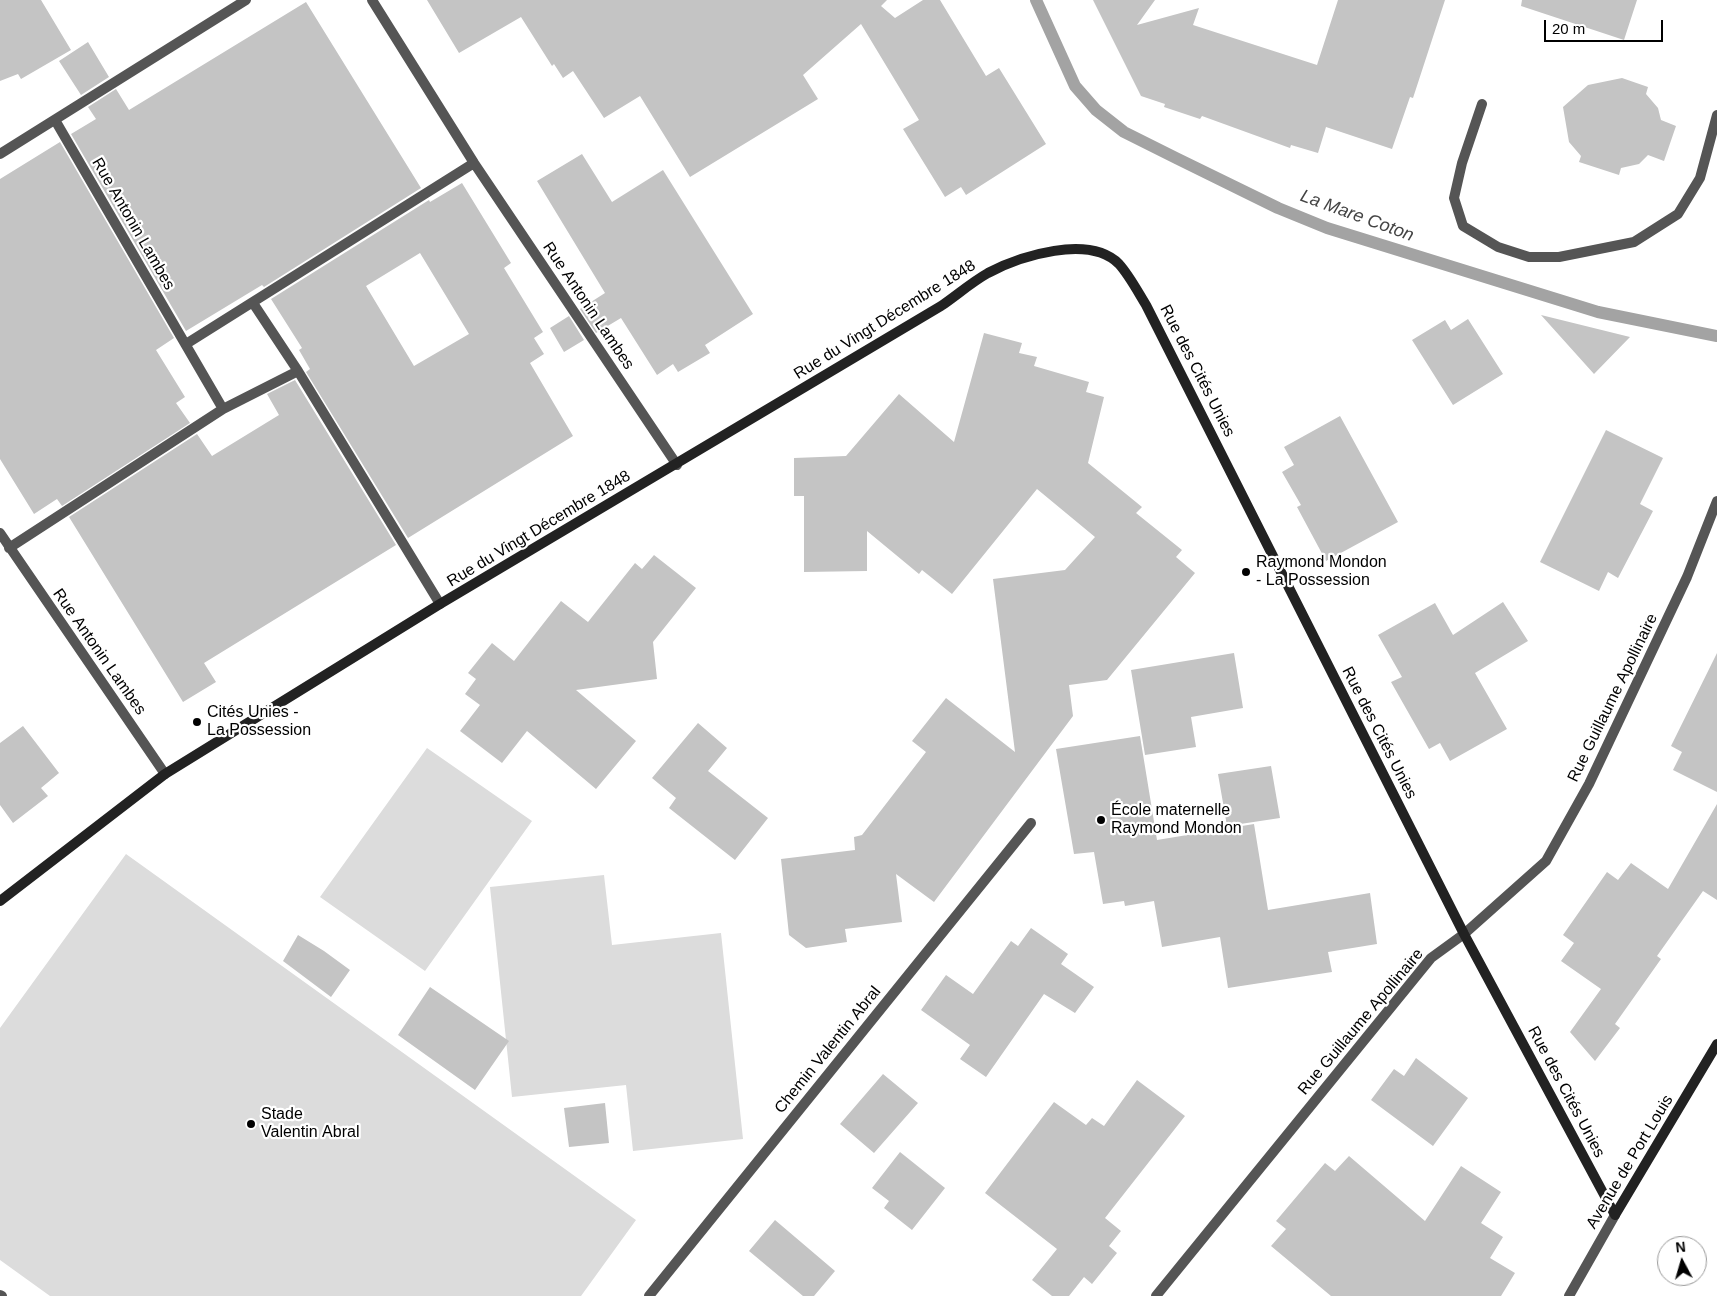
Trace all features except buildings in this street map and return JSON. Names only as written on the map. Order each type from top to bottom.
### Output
[{"type":"street","points":[[0,154],[246,0]]},
{"type":"street","name":"Rue Antonin Lambes","points":[[372,0],[474,163],[677,465]]},
{"type":"street","points":[[1482,104],[1462,163],[1454,198],[1463,226],[1498,247],[1529,257],[1559,257],[1634,242],[1678,214],[1700,178],[1717,115]]},
{"type":"street","name":"Rue Antonin Lambes","points":[[55,120],[223,409]]},
{"type":"street","points":[[186,344],[474,163]]},
{"type":"street","name":"Rue du Vingt Décembre 1848","points":[[0,901],[165,774],[440,604],[677,465],[933,311],[988,273],[1031,256],[1073,249],[1095,251],[1118,263]]},
{"type":"street","name":"Rue des Cités Unies","points":[[1118,263],[1146,305],[1168,347],[1464,934],[1615,1215]]},
{"type":"street","points":[[254,303],[298,371],[440,604]]},
{"type":"street","points":[[9,548],[223,409],[298,371]]},
{"type":"street","name":"Rue Guillaume Apollinaire","points":[[1156,1296],[1432,958],[1464,934],[1546,861],[1602,757],[1687,577],[1717,502]]},
{"type":"street","name":"Rue Antonin Lambes","points":[[0,534],[165,774]]},
{"type":"street","name":"Chemin Valentin Abral","points":[[649,1296],[1031,823]]},
{"type":"street","name":"Avenue de Port Louis","points":[[1569,1296],[1717,1044]]},
{"type":"shaded area","points":[[427,748],[532,821],[425,971],[320,897]]},
{"type":"shaded area","name":"Stade Valentin Abral","points":[[126,854],[636,1220],[581,1296],[50,1296],[0,1260],[0,1028]]},
{"type":"shaded area","points":[[604,875],[612,945],[721,933],[743,1139],[633,1151],[626,1085],[512,1097],[490,887]]},
{"type":"waterway","name":"La Mare Coton","points":[[1036,0],[1075,86],[1096,110],[1124,132],[1176,158],[1278,208],[1327,228],[1598,312],[1717,336]]},
{"type":"place","name":"Raymond Mondon - La Possession","points":[[1246,572]]},
{"type":"place","name":"Cités Unies - La Possession","points":[[197,722]]},
{"type":"place","name":"École maternelle Raymond Mondon","points":[[1101,820]]},
{"type":"place","name":"Stade Valentin Abral","points":[[251,1124]]}]
